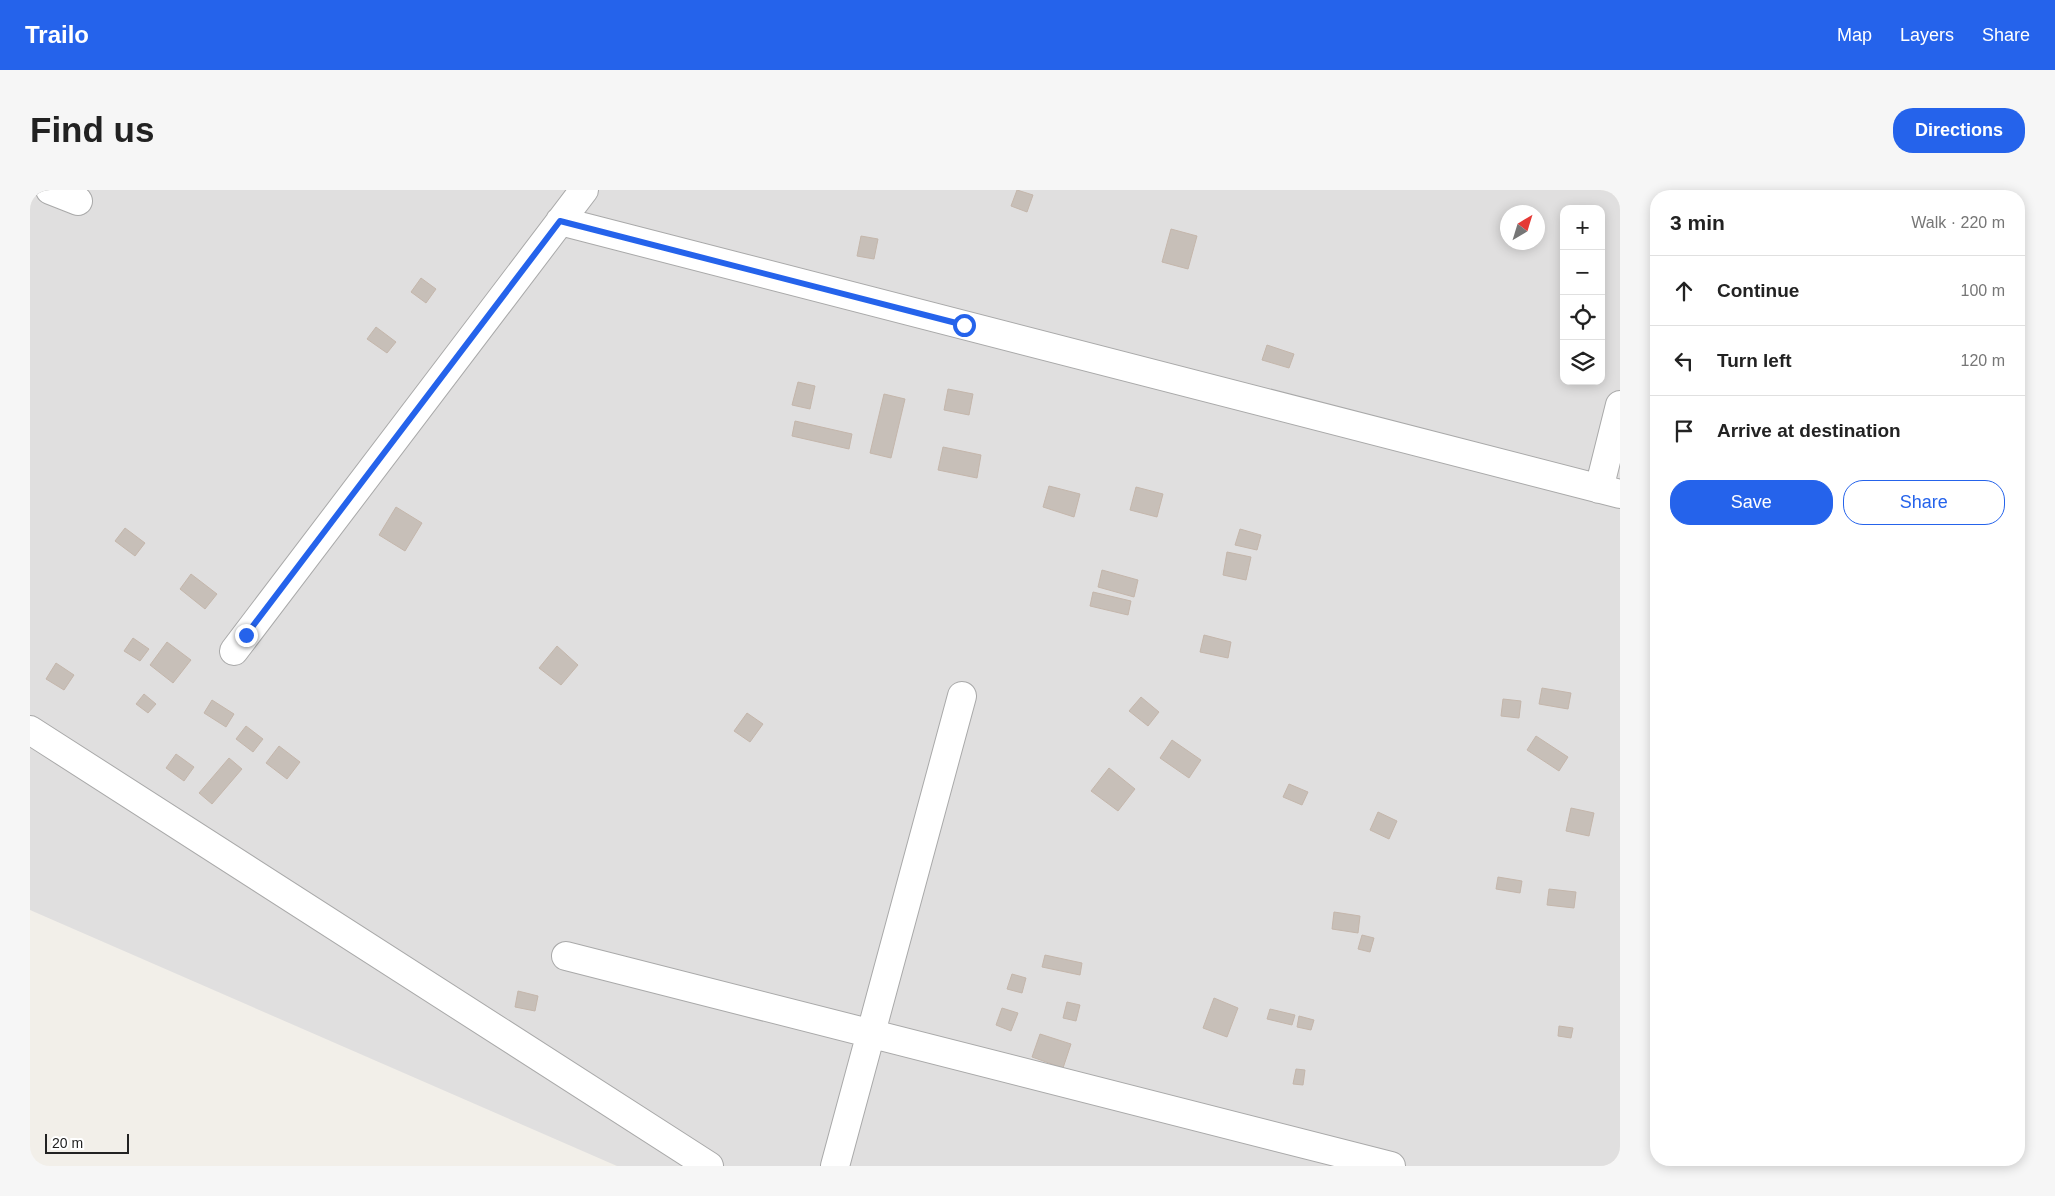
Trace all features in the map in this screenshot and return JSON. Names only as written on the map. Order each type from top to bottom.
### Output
[{"type":"street","points":[[50,190],[78,202]]},
{"type":"street","points":[[234,651],[584,190]]},
{"type":"street","points":[[560,221],[1610,491],[1620,405]]},
{"type":"street","points":[[836,1166],[962,696]]},
{"type":"street","points":[[30,730],[709,1166]]},
{"type":"street","points":[[566,956],[872,1032],[1391,1166]]},
{"type":"shaded area","points":[[30,190],[1620,190],[1620,1166],[617,1166],[30,910]]},
{"type":"building","points":[[1017,190],[1033,195],[1027,212],[1011,206]]},
{"type":"building","points":[[1171,229],[1197,236],[1188,269],[1162,262]]},
{"type":"building","points":[[861,236],[878,239],[874,259],[857,256]]},
{"type":"building","points":[[421,278],[436,289],[426,303],[411,292]]},
{"type":"building","points":[[376,327],[396,342],[387,353],[367,339]]},
{"type":"building","points":[[1267,345],[1294,354],[1289,368],[1262,360]]},
{"type":"building","points":[[798,382],[815,386],[810,409],[792,405]]},
{"type":"building","points":[[948,389],[973,394],[969,415],[944,410]]},
{"type":"building","points":[[884,394],[905,399],[891,458],[870,453]]},
{"type":"building","points":[[795,421],[852,434],[849,449],[792,436]]},
{"type":"building","points":[[943,447],[981,455],[977,478],[938,470]]},
{"type":"building","points":[[1049,486],[1080,494],[1074,517],[1043,507]]},
{"type":"building","points":[[1136,487],[1163,494],[1157,517],[1130,510]]},
{"type":"building","points":[[396,507],[422,523],[405,551],[379,535]]},
{"type":"building","points":[[125,528],[145,543],[135,556],[115,541]]},
{"type":"building","points":[[1240,529],[1261,535],[1257,550],[1235,545]]},
{"type":"building","points":[[1227,552],[1251,557],[1246,580],[1223,575]]},
{"type":"building","points":[[1102,570],[1138,580],[1134,597],[1098,587]]},
{"type":"building","points":[[191,574],[217,594],[205,609],[180,589]]},
{"type":"building","points":[[1093,592],[1131,601],[1128,615],[1090,606]]},
{"type":"building","points":[[1204,635],[1231,642],[1228,658],[1200,652]]},
{"type":"building","points":[[133,638],[149,649],[140,661],[124,651]]},
{"type":"building","points":[[167,642],[191,660],[173,683],[150,665]]},
{"type":"building","points":[[557,646],[578,665],[561,685],[539,668]]},
{"type":"building","points":[[56,663],[74,675],[64,690],[46,679]]},
{"type":"building","points":[[1542,688],[1571,693],[1568,709],[1539,704]]},
{"type":"building","points":[[144,694],[156,704],[148,713],[136,704]]},
{"type":"building","points":[[1141,697],[1159,712],[1148,726],[1129,711]]},
{"type":"building","points":[[1503,699],[1521,701],[1519,718],[1501,716]]},
{"type":"building","points":[[212,700],[234,714],[226,727],[204,713]]},
{"type":"building","points":[[747,713],[763,724],[750,742],[734,731]]},
{"type":"building","points":[[246,726],[263,739],[253,752],[236,739]]},
{"type":"building","points":[[1536,736],[1568,757],[1559,771],[1527,750]]},
{"type":"building","points":[[1172,740],[1201,760],[1189,778],[1160,758]]},
{"type":"building","points":[[279,746],[300,762],[287,779],[266,763]]},
{"type":"building","points":[[176,754],[194,767],[184,781],[166,768]]},
{"type":"building","points":[[229,758],[242,769],[212,804],[199,793]]},
{"type":"building","points":[[1109,768],[1135,789],[1118,811],[1091,791]]},
{"type":"building","points":[[1289,784],[1308,792],[1302,805],[1283,797]]},
{"type":"building","points":[[1571,808],[1594,813],[1589,836],[1566,831]]},
{"type":"building","points":[[1378,812],[1397,821],[1389,839],[1370,830]]},
{"type":"building","points":[[1498,877],[1522,881],[1520,893],[1496,889]]},
{"type":"building","points":[[1549,889],[1576,892],[1574,908],[1547,905]]},
{"type":"building","points":[[1334,912],[1360,916],[1358,933],[1332,929]]},
{"type":"building","points":[[1362,935],[1374,938],[1370,952],[1358,949]]},
{"type":"building","points":[[1045,955],[1082,963],[1080,975],[1042,967]]},
{"type":"building","points":[[1012,974],[1026,978],[1022,993],[1007,989]]},
{"type":"building","points":[[518,991],[538,996],[535,1011],[515,1007]]},
{"type":"building","points":[[1214,998],[1238,1008],[1227,1037],[1203,1028]]},
{"type":"building","points":[[1067,1002],[1080,1005],[1076,1021],[1063,1018]]},
{"type":"building","points":[[1002,1008],[1018,1013],[1011,1031],[996,1025]]},
{"type":"building","points":[[1270,1009],[1295,1015],[1292,1025],[1267,1019]]},
{"type":"building","points":[[1299,1016],[1314,1020],[1311,1030],[1297,1027]]},
{"type":"building","points":[[1559,1026],[1573,1028],[1571,1038],[1558,1036]]},
{"type":"building","points":[[1040,1034],[1071,1044],[1063,1068],[1032,1057]]},
{"type":"building","points":[[1296,1069],[1305,1070],[1303,1085],[1293,1084]]},
{"type":"route","points":[[246,635],[560,221],[964,325]]}]
